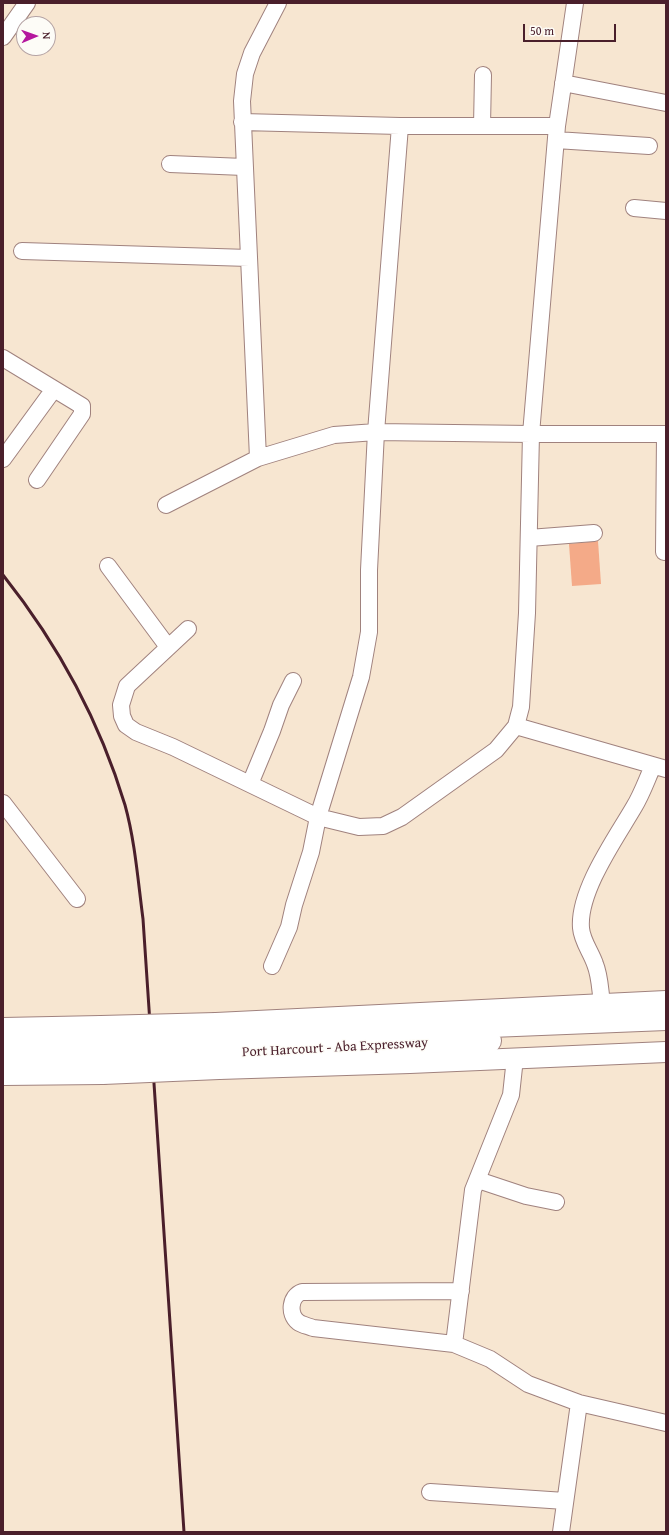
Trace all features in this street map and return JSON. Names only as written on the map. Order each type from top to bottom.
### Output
[{"type":"highway","name":"Port Harcourt - Aba Expressway","points":[[217,1046],[666,1019]]},
{"type":"highway","name":"Port Harcourt - Aba Expressway","points":[[3,1060],[103,1050],[666,1033]]},
{"type":"highway","name":"Port Harcourt - Aba Expressway","points":[[3,1044],[40,1044],[103,1050]]},
{"type":"main road","points":[[217,1046],[602,1003],[666,1000]]},
{"type":"main road","points":[[3,1028],[103,1050]]},
{"type":"main road","points":[[3,1075],[103,1050],[217,1046],[515,1058],[666,1052]]},
{"type":"street","points":[[3,37],[26,3]]},
{"type":"street","points":[[258,458],[242,101],[245,74],[252,53],[278,3]]},
{"type":"street","points":[[188,629],[127,686],[122,705],[122,716],[126,725],[136,732],[173,747],[318,817],[359,827],[383,826],[402,817],[496,750],[516,726],[521,707],[527,613],[531,434],[556,133],[575,3]]},
{"type":"street","points":[[482,126],[483,75]]},
{"type":"street","points":[[563,83],[666,104]]},
{"type":"street","points":[[242,122],[400,126],[482,126],[556,133],[649,146]]},
{"type":"street","points":[[272,966],[289,927],[294,905],[311,852],[318,817],[361,677],[369,632],[369,570],[376,432],[400,126]]},
{"type":"street","points":[[170,164],[244,167]]},
{"type":"street","points":[[634,208],[666,210]]},
{"type":"street","points":[[22,251],[249,258]]},
{"type":"street","points":[[3,358],[82,406],[82,414],[37,480]]},
{"type":"street","points":[[3,459],[54,389]]},
{"type":"street","points":[[166,505],[258,458],[334,435],[376,432],[665,434],[664,552]]},
{"type":"street","points":[[529,538],[594,533]]},
{"type":"street","points":[[108,566],[168,647]]},
{"type":"street","points":[[250,784],[281,705],[293,681]]},
{"type":"street","points":[[516,726],[660,767],[608,848],[584,904],[580,918],[584,943],[595,963],[599,975],[602,1003]]},
{"type":"street","points":[[3,803],[77,899]]},
{"type":"street","points":[[454,1344],[473,1190],[511,1095],[515,1058]]},
{"type":"street","points":[[478,1180],[526,1196],[556,1202]]},
{"type":"street","points":[[461,1291],[302,1292],[297,1294],[293,1299],[291,1308],[297,1321],[313,1328],[454,1344],[490,1359],[528,1384],[578,1403],[666,1423]]},
{"type":"street","points":[[561,1532],[578,1403]]},
{"type":"street","points":[[430,1492],[565,1501]]},
{"type":"building","points":[[598,541],[601,584],[572,586],[569,544]]},
{"type":"railway","points":[[3,575],[23,601],[59,656],[90,714],[115,774],[125,805],[131,833],[143,919],[184,1532]]}]
